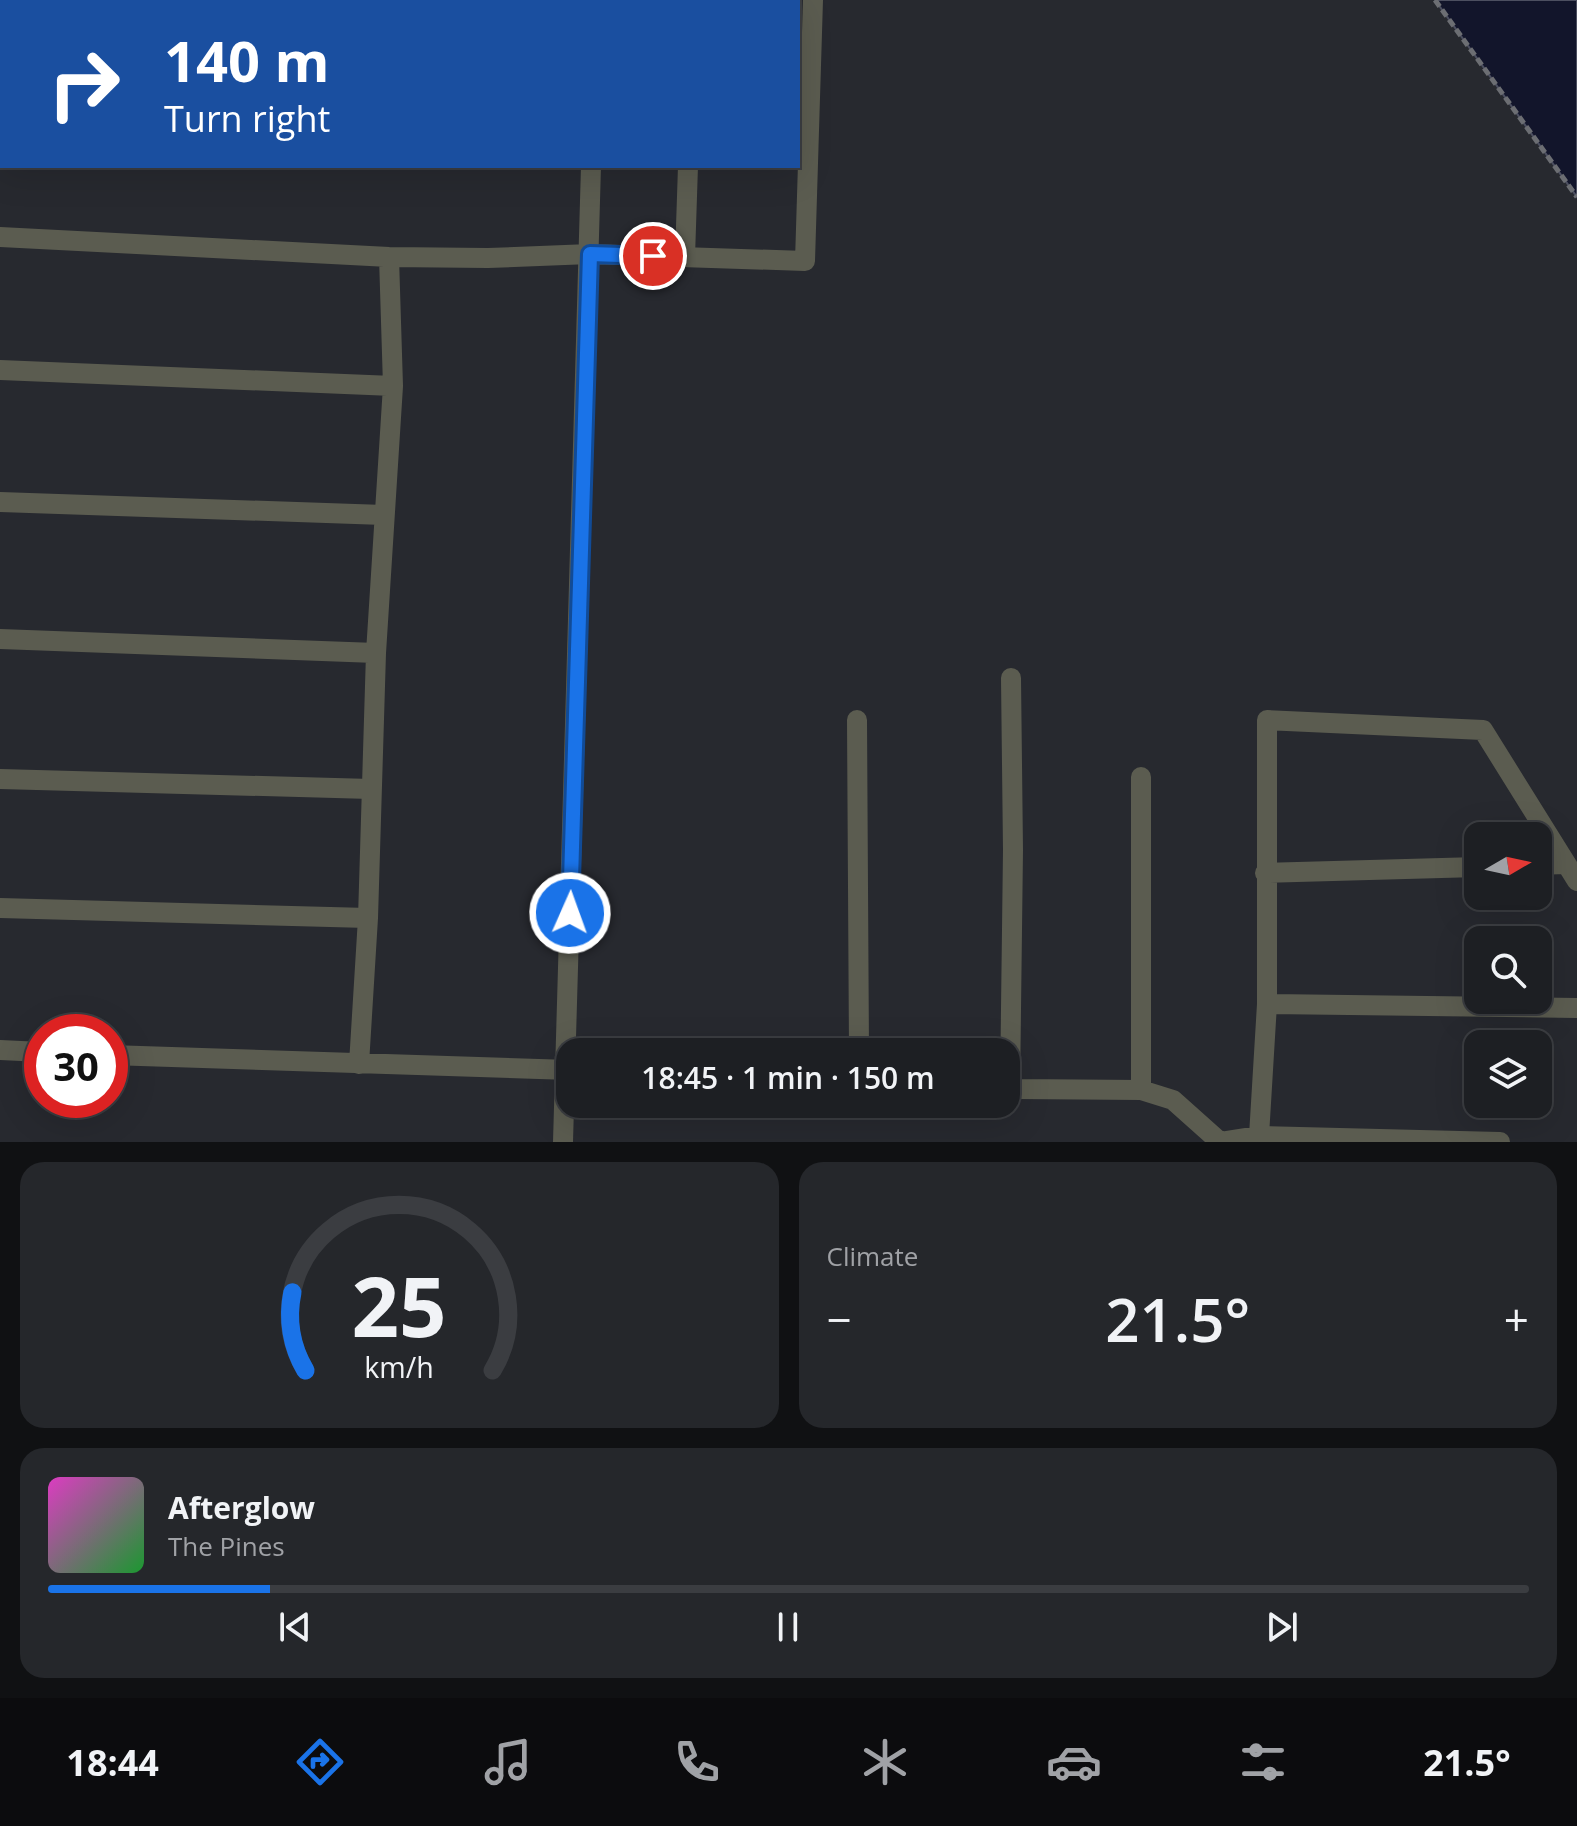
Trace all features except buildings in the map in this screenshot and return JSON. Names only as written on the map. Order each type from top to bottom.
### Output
[{"type":"street","points":[[0,237],[389,257],[590,254],[805,261],[813,0]]},
{"type":"street","points":[[569,1038],[591,168]]},
{"type":"street","points":[[685,257],[688,168]]},
{"type":"street","points":[[359,1064],[368,918],[376,653],[393,386],[389,257]]},
{"type":"street","points":[[0,370],[393,386]]},
{"type":"street","points":[[0,502],[384,515]]},
{"type":"street","points":[[0,639],[376,653]]},
{"type":"street","points":[[1009,1038],[1013,850],[1011,678]]},
{"type":"street","points":[[857,720],[859,1038]]},
{"type":"street","points":[[1259,1136],[1267,1004],[1267,720],[1483,730],[1571,872]]},
{"type":"street","points":[[1141,777],[1141,1090]]},
{"type":"street","points":[[0,779],[371,789]]},
{"type":"street","points":[[1265,873],[1464,867]]},
{"type":"street","points":[[0,908],[368,918]]},
{"type":"street","points":[[1267,1004],[1577,1008]]},
{"type":"street","points":[[0,1050],[24,1051]]},
{"type":"street","points":[[128,1056],[556,1070]]},
{"type":"street","points":[[1020,1089],[1141,1090],[1173,1100],[1221,1142],[1259,1136],[1500,1142]]},
{"type":"street","points":[[563,1142],[565,1118]]},
{"type":"path","points":[[1435,0],[1577,197]]},
{"type":"water","points":[[1435,0],[1577,0],[1577,197]]},
{"type":"route","points":[[570,913],[590,254],[653,256]]}]
